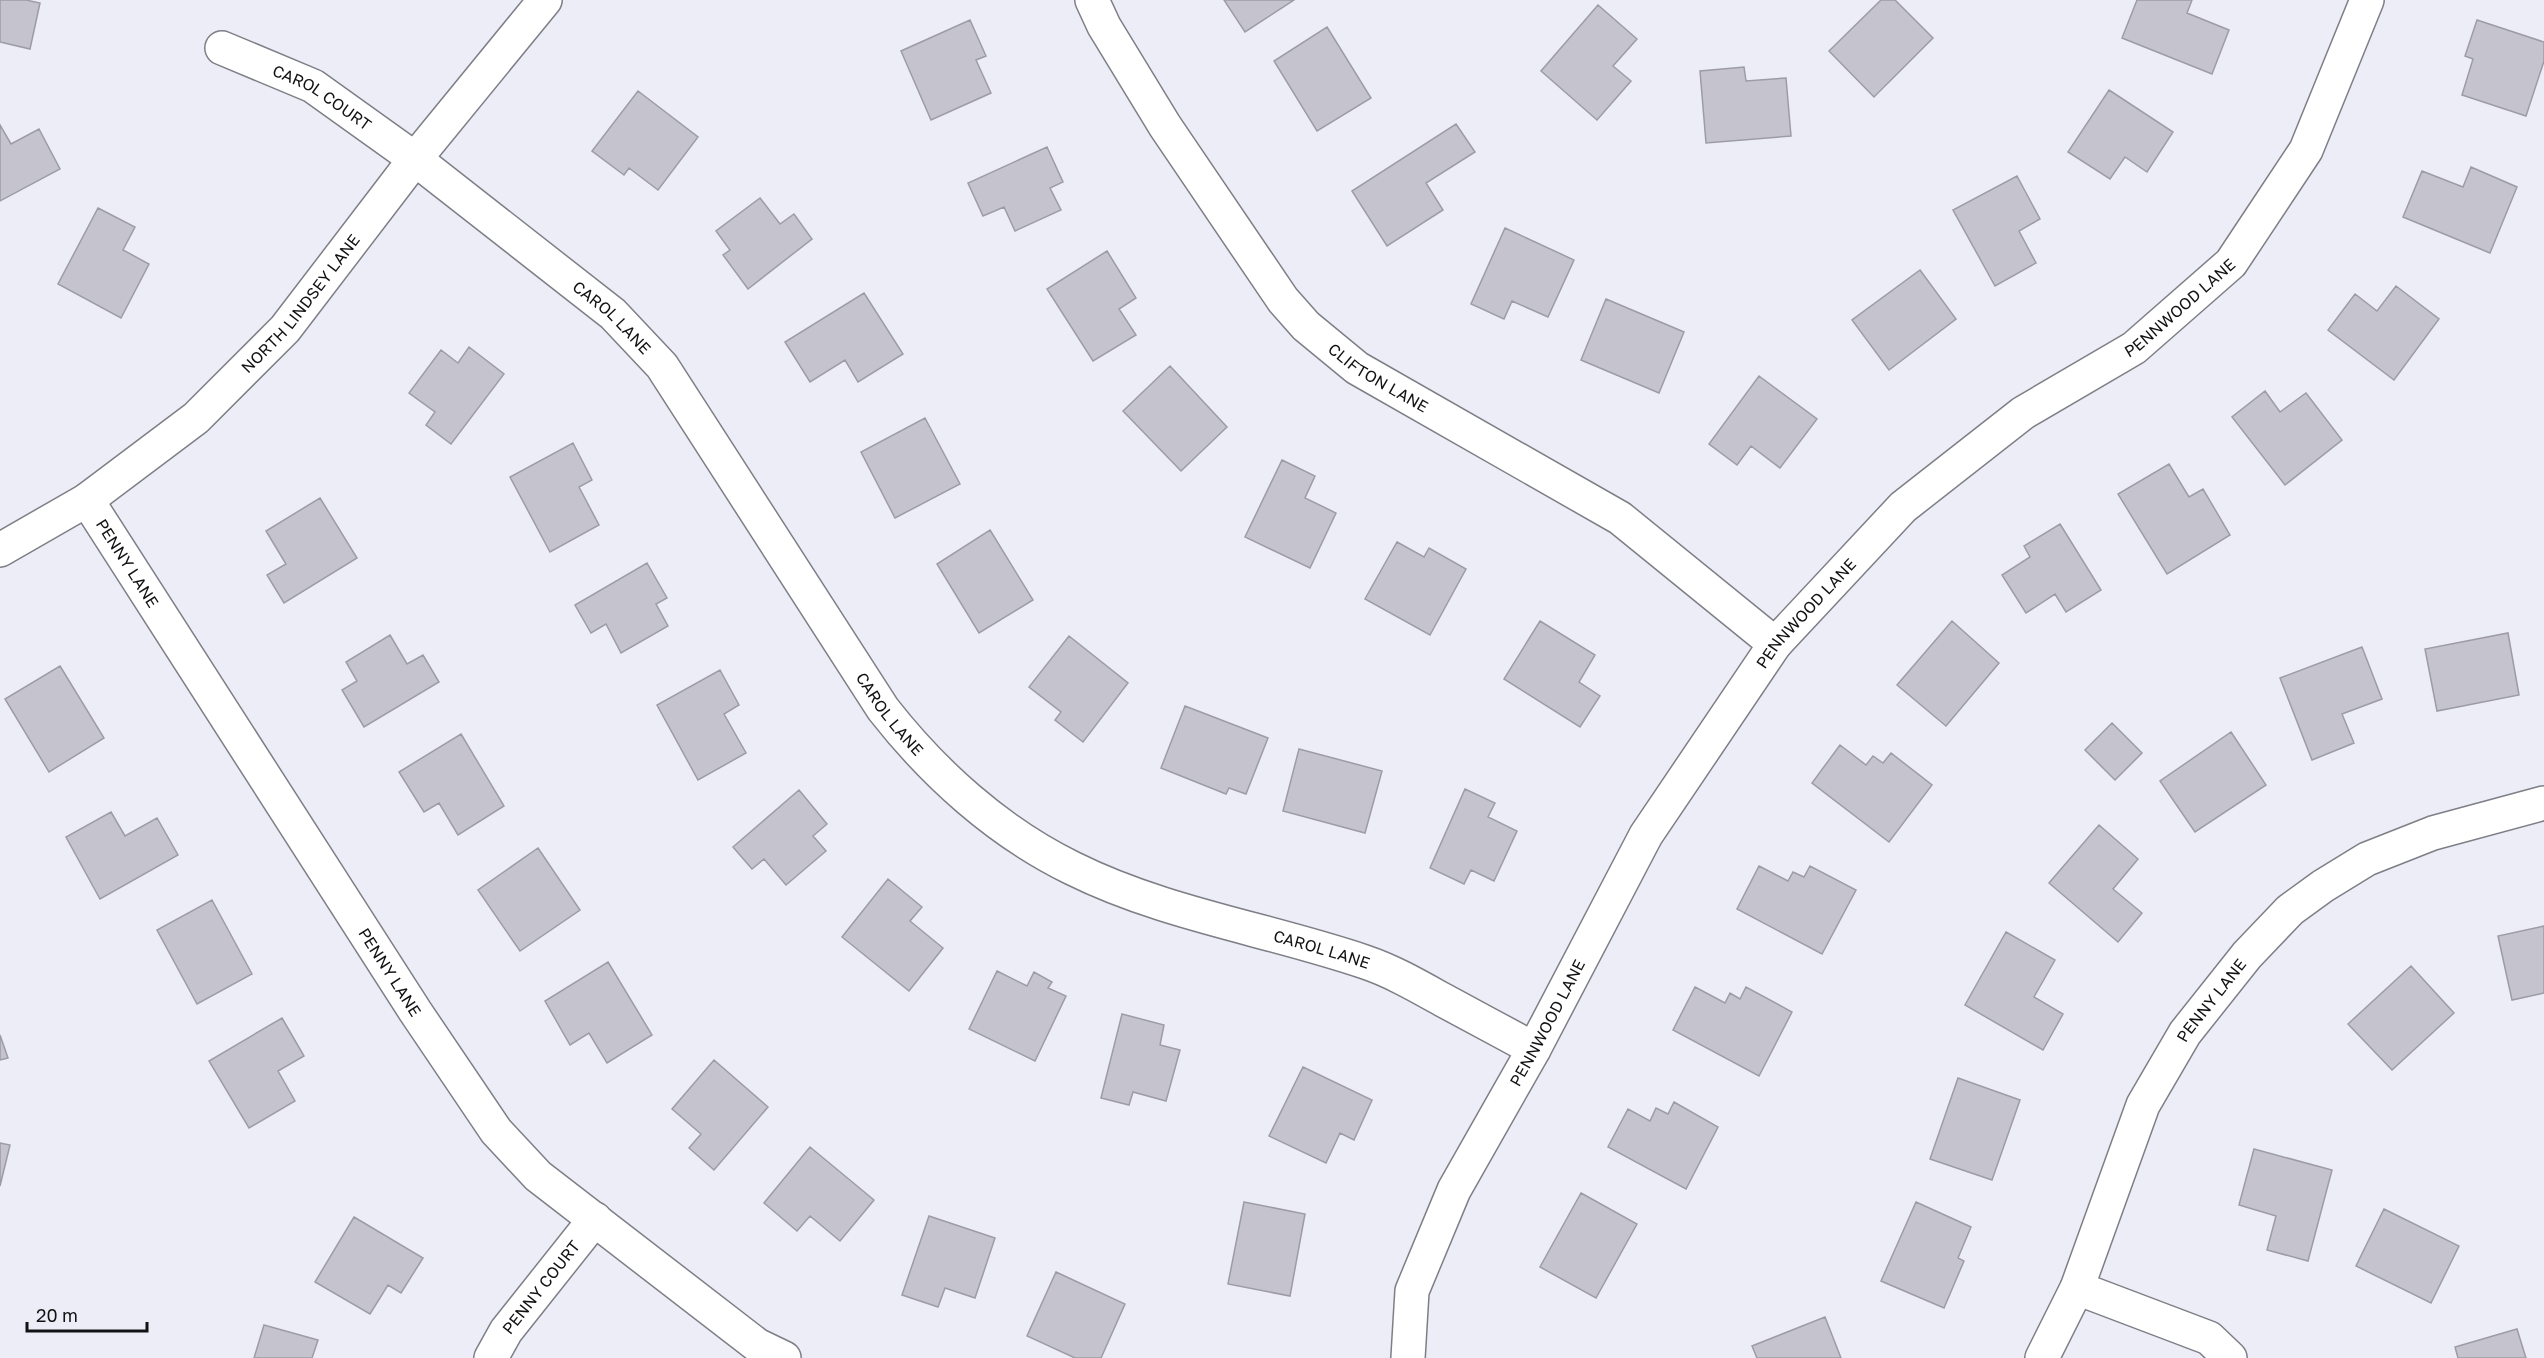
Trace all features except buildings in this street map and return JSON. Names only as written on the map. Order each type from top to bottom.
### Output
[{"type":"street","name":"NORTH LINDSEY LANE","points":[[0,550],[87,500],[196,418],[285,329],[415,159],[545,0]]},
{"type":"street","name":"CLIFTON LANE","points":[[1092,0],[1104,26],[1165,126],[1283,300],[1306,326],[1357,368],[1620,518],[1775,644]]},
{"type":"street","name":"PENNWOOD LANE","points":[[1408,1358],[1412,1291],[1454,1190],[1534,1049],[1646,835],[1775,644],[1903,507],[2023,413],[2134,348],[2231,263],[2306,150],[2367,0]]},
{"type":"street","name":"CAROL COURT","points":[[222,48],[313,86],[415,159]]},
{"type":"street","name":"CAROL LANE","points":[[415,159],[595,299],[643,344],[662,366],[882,709],[937,772],[988,815],[1041,851],[1103,882],[1208,917],[1367,962],[1415,984],[1534,1049]]},
{"type":"street","name":"PENNY LANE","points":[[87,500],[470,1096],[516,1155],[538,1176],[757,1345],[784,1358]]},
{"type":"street","name":"PENNY LANE","points":[[2042,1358],[2077,1288],[2143,1105],[2185,1033],[2268,932],[2290,910],[2367,859],[2433,833],[2544,803]]},
{"type":"street","name":"PENNY COURT","points":[[491,1358],[506,1331],[596,1219]]},
{"type":"street","points":[[2077,1288],[2209,1338],[2230,1358]]}]
